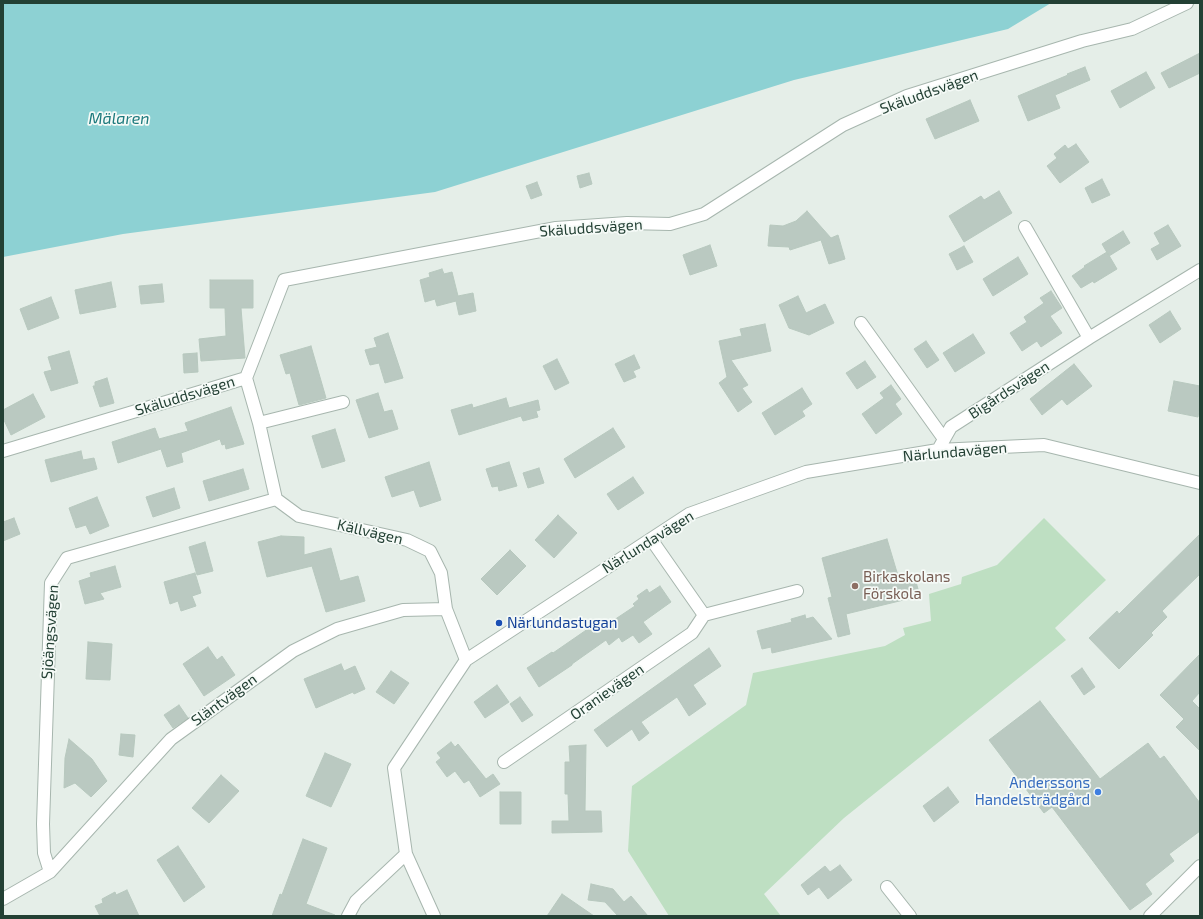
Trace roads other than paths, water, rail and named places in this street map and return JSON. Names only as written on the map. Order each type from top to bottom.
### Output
[{"type":"street","name":"Skäluddsvägen","points":[[3,451],[246,378],[284,280],[556,228],[627,223],[670,224],[704,214],[843,125],[906,96],[1082,41],[1132,29],[1187,3]]},
{"type":"street","points":[[1025,227],[1089,338]]},
{"type":"street","name":"Bigårdsvägen","points":[[938,450],[951,427],[1089,338],[1200,270]]},
{"type":"street","points":[[861,323],[944,439]]},
{"type":"street","points":[[246,378],[259,422],[276,499]]},
{"type":"street","points":[[259,422],[343,402]]},
{"type":"street","name":"Närlundavägen","points":[[434,916],[406,854],[394,768],[466,660],[689,514],[806,472],[938,450],[1044,445],[1200,483]]},
{"type":"street","name":"Källvägen","points":[[276,499],[299,516],[407,540],[430,551],[441,573],[446,609],[466,660]]},
{"type":"street","name":"Sjöängsvägen","points":[[50,872],[44,853],[42,824],[51,583],[67,558],[276,499]]},
{"type":"street","points":[[651,540],[704,615],[796,591]]},
{"type":"street","name":"Släntvägen","points":[[50,872],[171,739],[293,651],[337,629],[352,624],[403,610],[446,609]]},
{"type":"street","name":"Oranievägen","points":[[504,762],[692,633],[704,615]]},
{"type":"street","points":[[348,916],[356,901],[406,854]]},
{"type":"street","points":[[1150,916],[1200,866]]},
{"type":"street","points":[[3,900],[50,872]]},
{"type":"street","points":[[887,887],[910,916]]},
{"type":"water","name":"Mälaren","points":[[3,3],[1051,3],[1008,29],[794,80],[435,192],[123,234],[3,257]]},
{"type":"place","name":"Birkaskolans Förskola","points":[[855,586]]},
{"type":"place","name":"Närlundastugan","points":[[499,623]]},
{"type":"place","name":"Anderssons Handelsträdgård","points":[[1098,792]]}]
